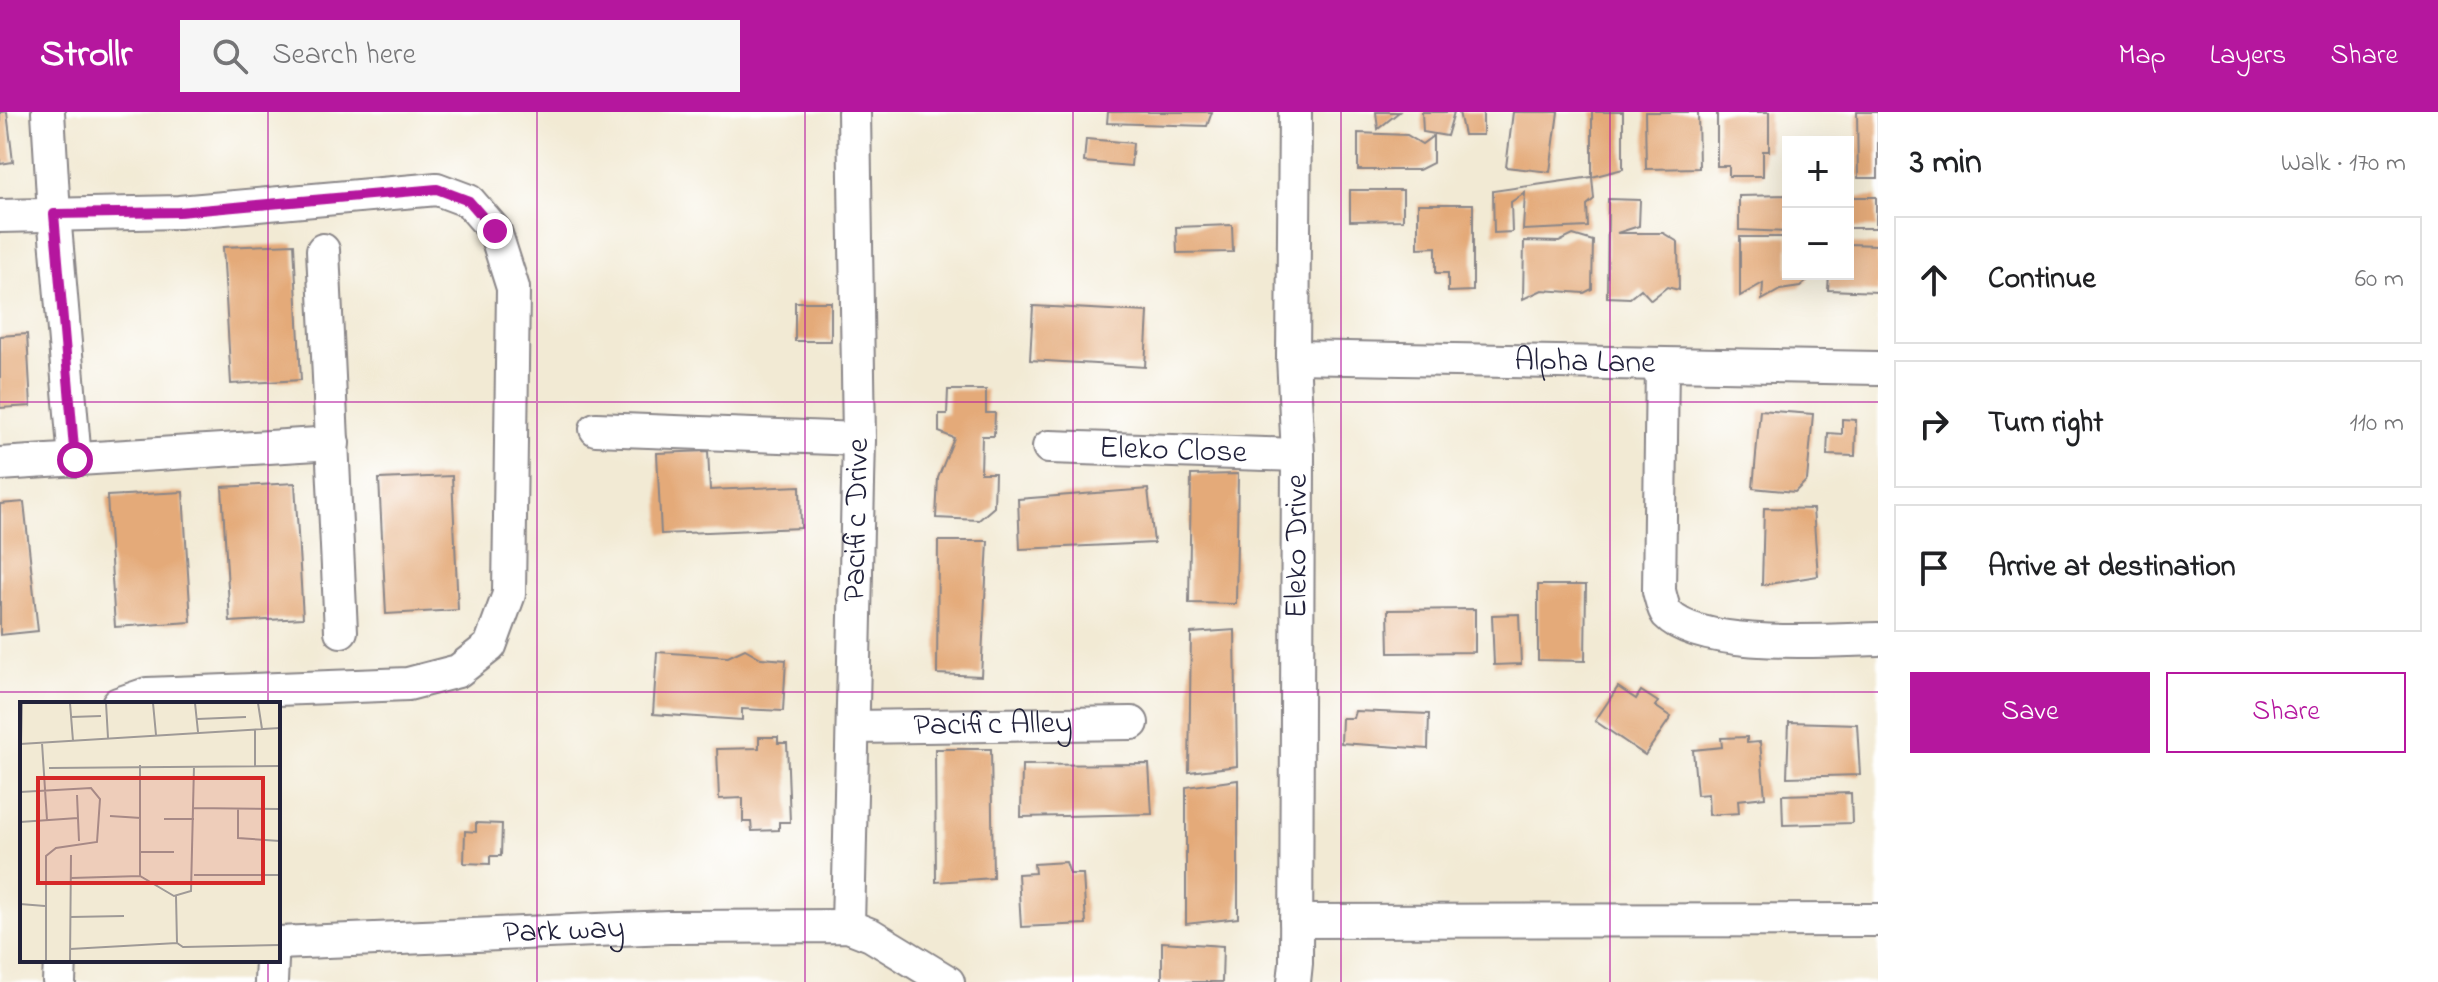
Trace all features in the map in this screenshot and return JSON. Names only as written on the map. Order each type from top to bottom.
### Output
[{"type":"street","points":[[48,112],[75,460]]},
{"type":"street","name":"Pacific Drive","points":[[848,926],[859,439],[854,112]]},
{"type":"street","name":"Eleko Drive","points":[[1294,982],[1298,455],[1293,357],[1295,112]]},
{"type":"street","points":[[0,216],[179,212],[437,189],[469,201],[495,231],[513,288],[509,594],[490,646],[458,671],[408,684],[147,694],[124,702]]},
{"type":"street","points":[[323,250],[341,631]]},
{"type":"street","name":"Alpha Lane","points":[[1293,357],[1878,368]]},
{"type":"street","points":[[1662,364],[1659,591],[1666,613],[1691,630],[1775,641],[1878,639]]},
{"type":"street","points":[[596,429],[859,439]]},
{"type":"street","points":[[0,464],[333,443]]},
{"type":"street","name":"Eleko Close","points":[[1049,447],[1298,455]]},
{"type":"street","name":"Pacific Alley","points":[[853,727],[1132,723]]},
{"type":"street","points":[[1296,921],[1878,920]]},
{"type":"street","points":[[848,926],[871,935],[948,982]]},
{"type":"street","name":"Park way","points":[[280,943],[669,927],[848,926]]},
{"type":"street","points":[[59,982],[60,962]]},
{"type":"street","points":[[271,982],[272,962]]},
{"type":"building","points":[[0,112],[7,112],[13,162],[0,164]]},
{"type":"building","points":[[1108,112],[1212,112],[1207,126],[1107,123]]},
{"type":"building","points":[[1376,112],[1399,112],[1378,129]]},
{"type":"building","points":[[1422,112],[1454,112],[1447,136],[1423,132]]},
{"type":"building","points":[[1459,112],[1483,112],[1483,135],[1464,135]]},
{"type":"building","points":[[1513,112],[1558,112],[1550,172],[1506,167]]},
{"type":"building","points":[[1592,112],[1623,112],[1623,169],[1592,177]]},
{"type":"building","points":[[1645,112],[1698,112],[1699,168],[1646,169]]},
{"type":"building","points":[[1717,112],[1769,112],[1769,151],[1763,151],[1763,176],[1729,176],[1729,166],[1717,166]]},
{"type":"building","points":[[1857,112],[1878,112],[1878,178],[1858,178]]},
{"type":"building","points":[[1358,133],[1407,135],[1422,144],[1433,136],[1433,163],[1419,170],[1358,170]]},
{"type":"building","points":[[1086,139],[1133,143],[1131,166],[1084,162]]},
{"type":"building","points":[[1592,177],[1594,199],[1587,205],[1588,227],[1523,230],[1525,193],[1511,202],[1512,232],[1494,233],[1493,191]]},
{"type":"building","points":[[1350,190],[1403,190],[1403,220],[1350,221]]},
{"type":"building","points":[[1782,195],[1782,232],[1739,230],[1739,196]]},
{"type":"building","points":[[1854,197],[1876,197],[1876,228],[1854,228]]},
{"type":"building","points":[[1608,199],[1640,200],[1639,226],[1617,233],[1663,233],[1678,242],[1679,290],[1667,287],[1651,300],[1641,289],[1630,298],[1607,297]]},
{"type":"building","points":[[1418,204],[1473,204],[1473,291],[1448,292],[1448,273],[1436,273],[1436,247],[1418,248]]},
{"type":"building","points":[[1232,225],[1233,252],[1177,253],[1176,227]]},
{"type":"building","points":[[1573,235],[1593,241],[1592,289],[1584,293],[1542,290],[1523,299],[1524,241],[1559,242]]},
{"type":"building","points":[[1740,237],[1782,237],[1782,280],[1807,281],[1800,287],[1780,290],[1762,300],[1763,283],[1740,296]]},
{"type":"building","points":[[294,244],[301,380],[231,384],[223,247]]},
{"type":"building","points":[[1854,244],[1878,245],[1878,292],[1828,290],[1829,280],[1854,280]]},
{"type":"building","points":[[795,302],[831,302],[831,341],[795,341]]},
{"type":"building","points":[[1033,306],[1148,312],[1145,367],[1030,360]]},
{"type":"building","points":[[27,334],[31,406],[0,408],[0,336]]},
{"type":"building","points":[[948,390],[986,390],[986,413],[995,413],[994,436],[982,436],[981,473],[995,473],[994,507],[979,520],[936,518],[938,478],[954,438],[939,432],[939,414],[947,414]]},
{"type":"building","points":[[1760,410],[1813,414],[1807,480],[1795,492],[1753,488]]},
{"type":"building","points":[[1842,419],[1856,420],[1855,456],[1827,455],[1828,433],[1842,434]]},
{"type":"building","points":[[708,451],[710,490],[800,486],[801,528],[661,534],[657,453]]},
{"type":"building","points":[[1238,474],[1236,604],[1189,603],[1191,475]]},
{"type":"building","points":[[452,476],[458,610],[386,614],[379,479]]},
{"type":"building","points":[[295,483],[303,618],[230,622],[222,487]]},
{"type":"building","points":[[1148,489],[1154,543],[1020,549],[1018,499]]},
{"type":"building","points":[[183,492],[191,622],[115,627],[107,496]]},
{"type":"building","points":[[24,502],[38,631],[0,635],[0,504]]},
{"type":"building","points":[[1764,508],[1813,509],[1818,576],[1762,585]]},
{"type":"building","points":[[938,541],[988,541],[981,676],[937,674]]},
{"type":"building","points":[[1538,585],[1586,585],[1585,661],[1538,660]]},
{"type":"building","points":[[1475,609],[1475,652],[1389,653],[1388,610]]},
{"type":"building","points":[[1519,614],[1521,664],[1494,665],[1492,615]]},
{"type":"building","points":[[1235,630],[1237,766],[1189,772],[1191,633]]},
{"type":"building","points":[[745,649],[761,658],[786,660],[783,711],[742,709],[742,720],[653,714],[657,652],[728,657]]},
{"type":"building","points":[[1618,687],[1636,699],[1641,691],[1658,702],[1655,706],[1671,717],[1645,755],[1595,721]]},
{"type":"building","points":[[1355,711],[1429,714],[1428,749],[1341,743],[1342,718],[1353,718]]},
{"type":"building","points":[[1789,722],[1857,724],[1860,775],[1787,777]]},
{"type":"building","points":[[759,737],[778,737],[778,743],[787,743],[790,822],[779,822],[779,830],[752,831],[751,822],[743,822],[743,798],[719,799],[717,749],[759,748]]},
{"type":"building","points":[[1747,737],[1747,743],[1760,742],[1765,797],[1738,800],[1739,813],[1709,815],[1708,794],[1697,795],[1693,750],[1722,747],[1721,738]]},
{"type":"building","points":[[935,749],[991,749],[993,878],[936,882]]},
{"type":"building","points":[[1149,764],[1152,814],[1021,817],[1022,765]]},
{"type":"building","points":[[1238,780],[1238,918],[1186,924],[1186,787]]},
{"type":"building","points":[[1851,793],[1852,823],[1783,825],[1782,795]]},
{"type":"building","points":[[476,823],[502,824],[501,856],[490,856],[490,864],[464,863],[465,831],[476,832]]},
{"type":"building","points":[[1066,862],[1070,874],[1083,874],[1086,924],[1021,927],[1018,874],[1035,873],[1034,864]]},
{"type":"building","points":[[1162,942],[1223,946],[1222,982],[1162,982]]},
{"type":"route","points":[[75,460],[54,214],[179,212],[437,189],[469,201],[495,231]]}]
